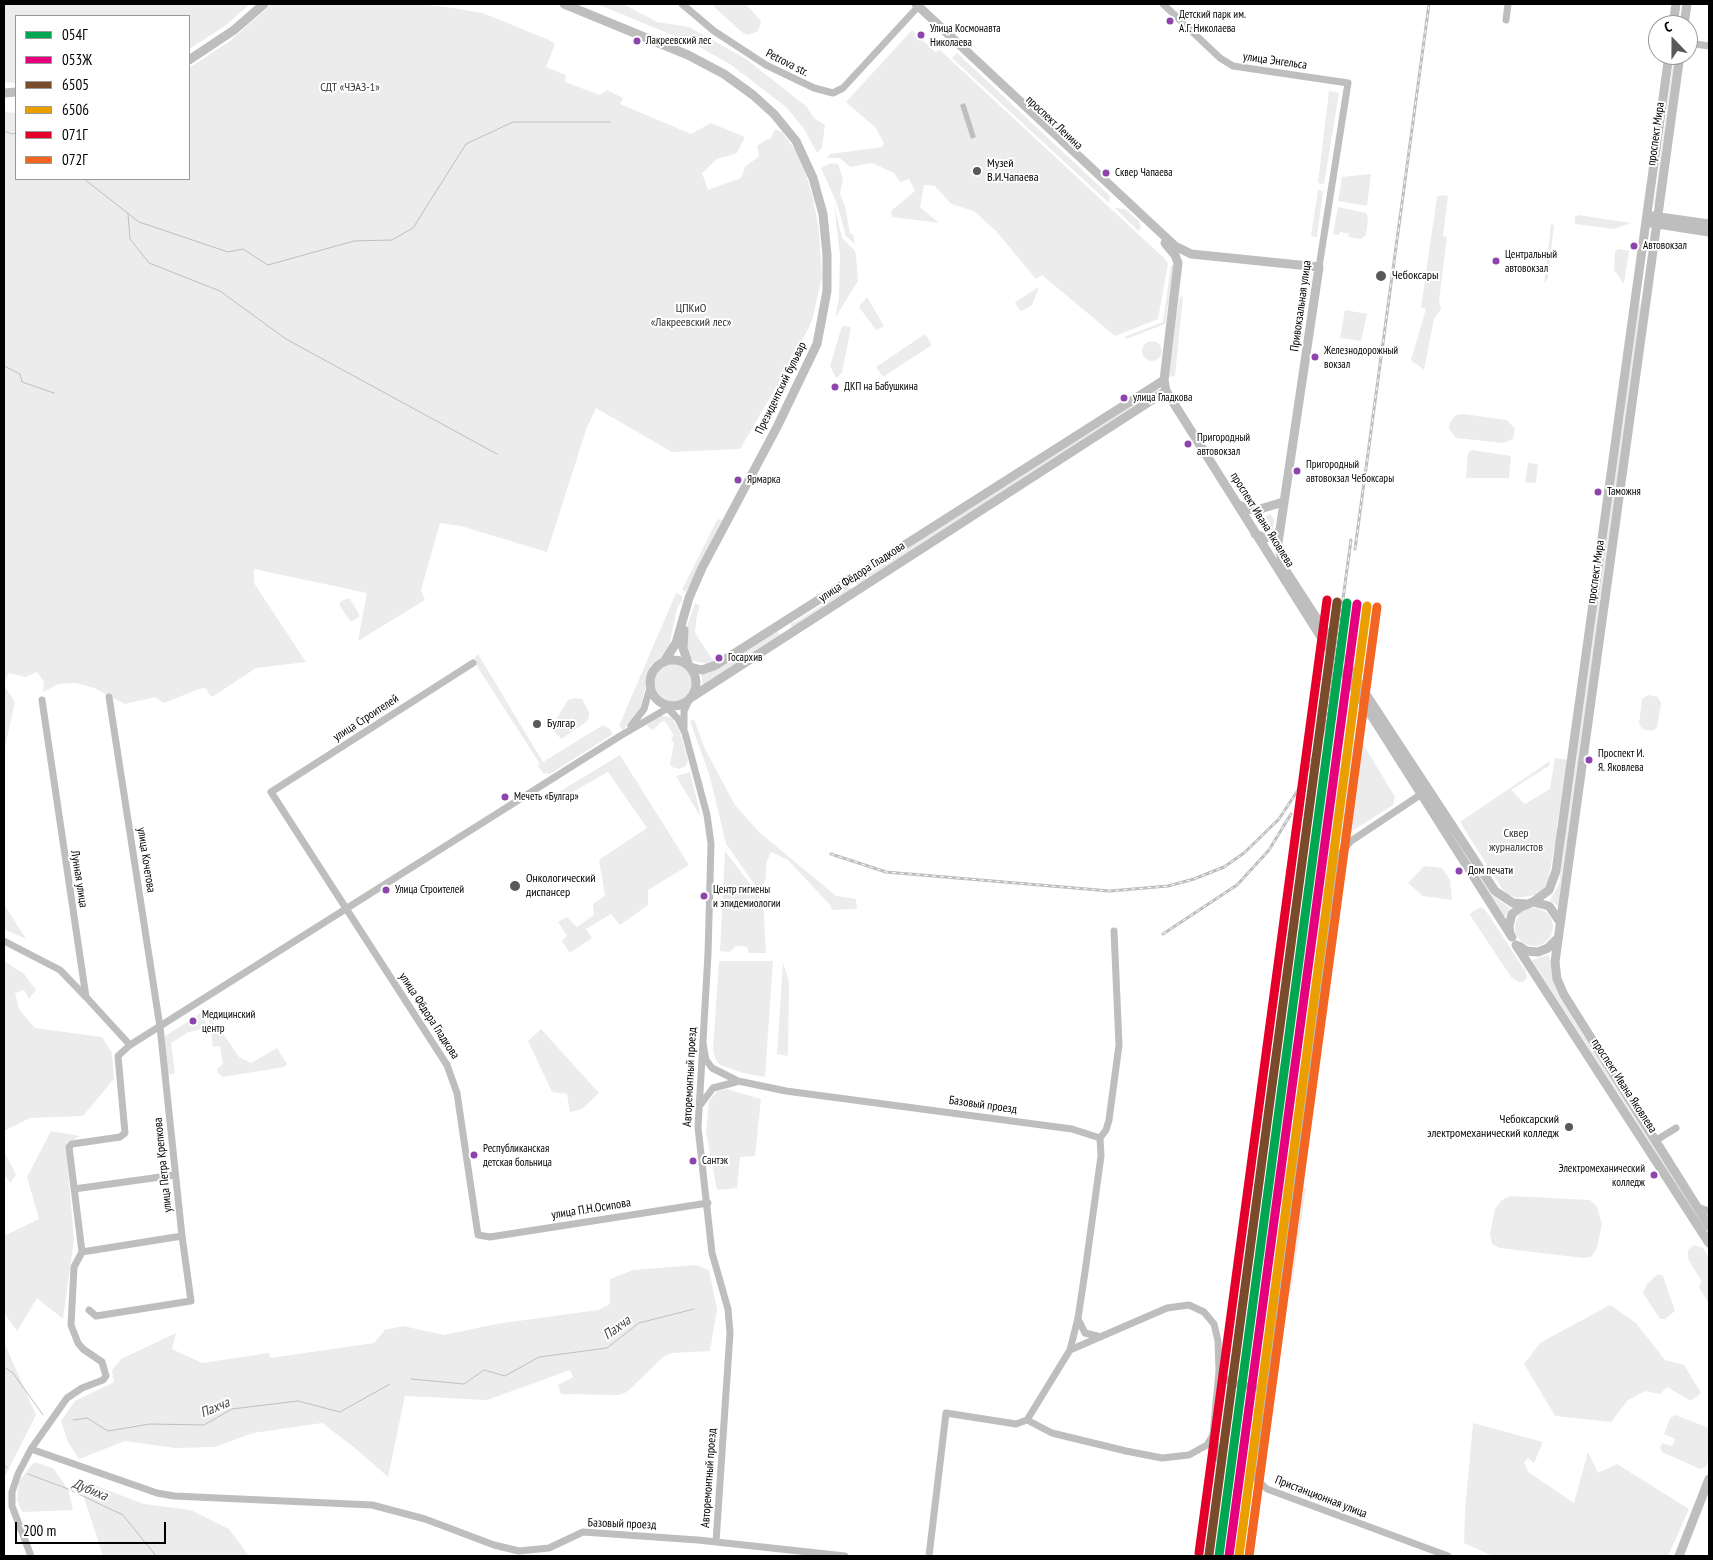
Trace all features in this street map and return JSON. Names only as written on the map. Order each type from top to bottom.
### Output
[{"type":"main road","points":[[190,52],[230,26],[256,4]]},
{"type":"main road","points":[[190,59],[234,30],[264,4]]},
{"type":"main road","name":"Президентский бульвар","points":[[564,4],[688,55],[724,74],[753,95],[774,114],[796,141],[807,162],[818,196],[825,233],[827,270],[824,312],[809,363],[766,453],[721,540],[689,612],[683,640],[684,654],[689,666]]},
{"type":"main road","name":"Президентский бульвар","points":[[576,4],[694,53],[737,76],[786,120],[799,137],[814,167],[826,202],[832,247],[829,317],[813,366],[702,568],[687,605],[676,643],[664,662]]},
{"type":"main road","name":"проспект Ленина","points":[[916,5],[1171,242],[1191,254],[1319,267]]},
{"type":"main road","name":"проспект Ленина","points":[[916,5],[1165,243],[1175,255],[1178,263]]},
{"type":"main road","name":"проспект Мира","points":[[1529,903],[1549,890],[1556,871],[1668,65]]},
{"type":"main road","name":"проспект Мира","points":[[1560,922],[1679,65]]},
{"type":"main road","points":[[1646,219],[1709,232]]},
{"type":"main road","points":[[1657,221],[1709,224]]},
{"type":"main road","points":[[1164,380],[1178,263],[1183,256],[1191,254]]},
{"type":"main road","name":"Привокзальная улица","points":[[1279,532],[1319,267]]},
{"type":"main road","points":[[1635,302],[1646,304]]},
{"type":"main road","name":"проспект Ивана Яковлева","points":[[1164,380],[1166,391],[1256,534],[1329,643],[1284,568],[1279,550],[1279,532]]},
{"type":"main road","name":"улица Фёдора Гладкова","points":[[689,666],[702,670],[716,666],[1164,380]]},
{"type":"main road","name":"улица Фёдора Гладкова","points":[[691,697],[1166,391]]},
{"type":"main road","points":[[1040,459],[1046,468]]},
{"type":"main road","points":[[1239,505],[1247,510],[1257,510],[1283,502]]},
{"type":"main road","points":[[1256,534],[1266,538],[1279,532]]},
{"type":"main road","points":[[850,580],[856,590]]},
{"type":"main road","points":[[781,624],[788,634]]},
{"type":"main road","points":[[680,661],[689,666],[696,680],[691,697],[668,706],[653,694],[651,684],[653,672],[664,662],[680,661]]},
{"type":"main road","name":"проспект Ивана Яковлева","points":[[1529,903],[1513,903],[1495,891],[1347,672],[1420,795],[1709,1243]]},
{"type":"main road","points":[[1529,903],[1549,906],[1560,922],[1558,939],[1548,948],[1538,952],[1526,951],[1514,941],[1509,926],[1512,914],[1529,903]]},
{"type":"main road","name":"проспект Ивана Яковлева","points":[[1558,939],[1556,971],[1564,996],[1709,1226]]},
{"type":"main road","points":[[1679,1556],[1709,1479]]},
{"type":"street","name":"Petrova str.","points":[[682,4],[714,32],[766,65],[791,79],[833,93],[843,88],[916,5]]},
{"type":"street","name":"улица Энгельса","points":[[1163,4],[1220,58],[1232,66],[1348,83]]},
{"type":"street","points":[[1506,20],[1508,4]]},
{"type":"street","name":"Привокзальная улица","points":[[1319,267],[1348,83]]},
{"type":"street","name":"улица Строителей","points":[[271,792],[473,663]]},
{"type":"street","points":[[620,736],[644,709],[651,684]]},
{"type":"street","name":"улица Кочетова","points":[[109,697],[160,1027]]},
{"type":"street","name":"Авторемонтный проезд","points":[[685,733],[684,711],[691,697]]},
{"type":"street","name":"Лунная улица","points":[[42,700],[86,997]]},
{"type":"street","points":[[31,1556],[11,1499],[16,1479],[31,1449],[66,1398],[106,1376],[102,1362],[78,1343],[71,1324],[74,1267],[82,1252],[69,1147],[72,1144],[120,1137],[125,1133],[117,1062],[118,1056],[130,1045],[668,706]]},
{"type":"street","name":"Авторемонтный проезд","points":[[668,706],[678,719],[685,733],[707,815],[711,844],[698,1127],[708,1203],[712,1253],[728,1309],[730,1333],[716,1542]]},
{"type":"street","name":"улица Фёдора Гладкова","points":[[271,792],[440,1054],[453,1079],[457,1093],[478,1235]]},
{"type":"street","name":"Пристанционная улица","points":[[1420,795],[1351,840],[1340,854],[1266,1390],[1253,1464],[1255,1478],[1261,1485],[1448,1556]]},
{"type":"street","points":[[929,1556],[946,1413],[1016,1424],[1027,1420],[1070,1350],[1078,1318],[1101,1156],[1100,1138],[1106,1130],[1119,1045],[1114,931]]},
{"type":"street","points":[[4,941],[60,970],[130,1045]]},
{"type":"street","name":"улица Петра Крепкова","points":[[89,1310],[96,1316],[192,1301],[182,1236],[160,1027]]},
{"type":"street","name":"Базовый проезд","points":[[703,1043],[706,1060],[712,1068],[738,1081],[786,1092],[1072,1129],[1100,1138]]},
{"type":"street","points":[[700,1106],[704,1096],[713,1088],[738,1081]]},
{"type":"street","points":[[1655,1141],[1676,1128]]},
{"type":"street","points":[[74,1189],[175,1175]]},
{"type":"street","name":"улица П.Н.Осипова","points":[[478,1235],[490,1237],[708,1203]]},
{"type":"street","points":[[1697,1207],[1709,1211]]},
{"type":"street","points":[[82,1252],[182,1236]]},
{"type":"street","points":[[1070,1350],[1174,1306],[1196,1307],[1210,1318],[1217,1331],[1219,1371],[1213,1435],[1221,1465],[1208,1556]]},
{"type":"street","points":[[1078,1318],[1080,1327],[1085,1333],[1101,1336]]},
{"type":"street","points":[[1219,1371],[1226,1380]]},
{"type":"street","points":[[1218,1382],[1226,1380],[1266,1390]]},
{"type":"street","points":[[1027,1420],[1052,1433],[1162,1458],[1176,1458],[1199,1451],[1207,1445],[1213,1435]]},
{"type":"street","name":"Базовый проезд","points":[[31,1449],[157,1493],[174,1496],[377,1506],[426,1519],[494,1545],[519,1551],[549,1548],[584,1532],[716,1542],[845,1556]]},
{"type":"green space","points":[[4,4],[250,4],[225,26],[190,48],[190,15],[15,15],[15,83],[4,82]]},
{"type":"green space","points":[[272,4],[415,4],[483,13],[555,44],[546,67],[566,75],[565,82],[600,95],[607,90],[623,98],[620,104],[691,134],[711,123],[745,137],[737,153],[717,159],[702,173],[708,190],[741,178],[745,167],[759,156],[757,146],[767,139],[770,140],[775,129],[782,132],[801,158],[813,198],[819,230],[822,277],[812,321],[791,362],[740,449],[672,452],[596,408],[587,427],[547,552],[461,526],[440,523],[421,590],[425,600],[358,641],[367,593],[254,569],[254,583],[306,662],[256,668],[212,697],[205,688],[164,703],[155,697],[125,704],[94,688],[76,683],[59,684],[43,692],[44,682],[37,672],[25,677],[9,673],[4,683],[4,112],[15,113],[15,180],[190,180],[190,67],[230,41]]},
{"type":"green space","points":[[597,4],[623,4],[657,22],[689,27],[746,59],[806,106],[814,118],[825,125],[822,147],[817,153],[804,129],[786,107],[730,64],[694,44]]},
{"type":"green space","points":[[714,4],[746,4],[761,21],[758,31],[749,35],[743,33],[714,7]]},
{"type":"green space","name":"Сквер Чапаева","points":[[912,30],[935,52],[940,50],[1165,259],[1168,264],[1158,319],[1115,336],[1042,275],[1036,279],[996,231],[974,211],[951,204],[935,186],[924,185],[920,207],[939,223],[892,217],[891,211],[915,191],[909,179],[900,182],[894,173],[872,163],[850,167],[840,158],[827,158],[830,154],[882,147],[884,143],[876,128],[846,102]]},
{"type":"green space","points":[[957,53],[1110,196],[1109,203],[952,58]]},
{"type":"green space","points":[[1673,65],[1676,65],[1656,205],[1654,205]]},
{"type":"green space","points":[[1329,91],[1339,93],[1324,184],[1318,183]]},
{"type":"green space","points":[[831,163],[838,164],[843,179],[840,194],[845,206],[850,234],[853,234],[855,244],[846,236],[837,204],[821,168]]},
{"type":"green space","points":[[1371,174],[1367,206],[1338,201],[1342,177]]},
{"type":"green space","points":[[1318,190],[1323,191],[1317,237],[1311,236]]},
{"type":"green space","points":[[1441,195],[1448,196],[1443,236],[1447,237],[1439,301],[1441,309],[1434,319],[1424,370],[1411,360],[1426,309],[1421,307],[1437,197]]},
{"type":"green space","points":[[834,205],[842,238],[855,251],[858,281],[835,318],[839,298],[840,255]]},
{"type":"green space","points":[[1338,207],[1366,213],[1368,218],[1366,235],[1361,239],[1348,237],[1349,234],[1340,232],[1339,235],[1333,234]]},
{"type":"green space","points":[[1115,208],[1125,209],[1139,221],[1141,228],[1138,231]]},
{"type":"green space","points":[[1578,215],[1631,223],[1614,229],[1575,224],[1575,217]]},
{"type":"green space","points":[[1551,224],[1554,225],[1548,278],[1544,284]]},
{"type":"green space","points":[[1620,249],[1629,251],[1624,284],[1614,270],[1615,251]]},
{"type":"green space","points":[[1171,265],[1174,265],[1165,324],[1126,339],[1124,337],[1163,322]]},
{"type":"green space","points":[[1039,287],[1032,305],[1022,311],[1019,310],[1015,302]]},
{"type":"green space","points":[[1183,296],[1175,376],[1168,377],[1179,298]]},
{"type":"green space","points":[[867,297],[884,326],[876,330],[859,307]]},
{"type":"green space","points":[[1303,297],[1308,297],[1300,343],[1296,343]]},
{"type":"green space","points":[[1639,305],[1642,305],[1558,906],[1550,900],[1559,884]]},
{"type":"green space","points":[[1345,310],[1367,314],[1361,341],[1340,338]]},
{"type":"green space","points":[[842,326],[851,327],[842,373],[836,378],[830,366]]},
{"type":"green space","points":[[925,334],[932,345],[883,377],[876,367]]},
{"type":"green space","points":[[1152,341],[1159,344],[1162,351],[1159,358],[1152,361],[1145,358],[1142,351],[1145,344]]},
{"type":"green space","points":[[1157,388],[1159,393],[858,585],[856,583],[856,580]]},
{"type":"green space","points":[[1463,414],[1507,420],[1515,429],[1513,439],[1503,443],[1456,438],[1449,429],[1450,422],[1456,415]]},
{"type":"green space","points":[[1472,450],[1511,456],[1509,478],[1466,478],[1468,453]]},
{"type":"green space","points":[[1528,463],[1538,464],[1536,483],[1525,482]]},
{"type":"green space","points":[[1270,514],[1274,519],[1273,531],[1267,534],[1264,533],[1258,520]]},
{"type":"green space","points":[[717,520],[722,520],[686,592],[682,590]]},
{"type":"green space","points":[[848,585],[852,590],[793,627],[791,626],[791,622],[794,623],[828,601],[827,597]]},
{"type":"green space","points":[[676,593],[682,596],[682,601],[677,608],[668,652],[650,666],[641,706],[634,718],[623,730],[619,726]]},
{"type":"green space","points":[[350,599],[359,614],[359,617],[353,621],[350,621],[340,606],[340,602]]},
{"type":"green space","points":[[695,603],[700,606],[695,633],[714,662],[709,664],[693,661],[687,653],[686,629]]},
{"type":"green space","points":[[777,631],[781,636],[703,688],[701,672],[718,669]]},
{"type":"green space","points":[[478,654],[543,762],[603,725],[610,729],[613,734],[550,774],[543,773],[538,766],[540,764],[473,660]]},
{"type":"green space","points":[[673,664],[686,670],[692,683],[686,696],[673,702],[660,696],[654,683],[660,670]]},
{"type":"green space","points":[[1348,671],[1492,895],[1510,908],[1505,917]]},
{"type":"green space","points":[[4,685],[15,702],[4,751]]},
{"type":"green space","points":[[1648,695],[1658,697],[1661,703],[1657,728],[1652,731],[1642,729],[1639,724],[1642,699]]},
{"type":"green space","points":[[574,698],[582,699],[589,712],[589,718],[585,723],[561,739],[553,729],[553,725],[568,700]]},
{"type":"green space","points":[[660,715],[672,718],[680,732],[688,760],[686,766],[679,769],[672,767],[670,764],[674,744],[671,738],[674,736],[666,722],[662,721],[653,730],[647,726],[650,721]]},
{"type":"green space","points":[[694,719],[705,749],[735,805],[759,832],[836,896],[856,899],[857,909],[832,910],[831,906],[788,860],[771,852],[766,864],[766,877],[762,890],[757,888],[726,844],[710,777],[690,721]]},
{"type":"green space","points":[[1354,742],[1362,742],[1395,797],[1393,805],[1341,838],[1327,899],[1320,902],[1320,915],[1324,917],[1315,941],[1306,998],[1298,997],[1329,773],[1347,763]]},
{"type":"green space","points":[[620,755],[689,865],[648,890],[648,905],[620,925],[611,914],[586,929],[592,938],[570,953],[562,941],[567,936],[558,922],[567,917],[577,927],[594,915],[593,904],[605,896],[599,860],[647,828],[608,772],[558,800],[554,795]]},
{"type":"green space","name":"Сквер журналистов","points":[[1555,758],[1569,760],[1563,804],[1560,809],[1557,826],[1557,842],[1548,881],[1543,890],[1535,895],[1517,898],[1507,894],[1501,887],[1460,822],[1550,761],[1549,766],[1511,790],[1525,804],[1550,789]]},
{"type":"green space","points":[[690,772],[700,813],[700,816],[676,776]]},
{"type":"green space","points":[[725,851],[763,901],[766,953],[749,953],[747,947],[736,946],[730,952],[720,951]]},
{"type":"green space","points":[[1424,866],[1442,868],[1450,880],[1452,900],[1423,896],[1408,883]]},
{"type":"green space","points":[[4,904],[26,939],[4,929]]},
{"type":"green space","points":[[1481,907],[1486,911],[1526,972],[1527,978],[1523,982],[1518,982],[1511,977],[1470,915]]},
{"type":"green space","points":[[1534,908],[1548,913],[1553,927],[1548,941],[1534,946],[1520,941],[1515,927],[1520,913]]},
{"type":"green space","points":[[1549,955],[1554,984],[1561,1000],[1709,1232],[1709,1235],[1532,960]]},
{"type":"green space","points":[[4,961],[24,974],[36,990],[29,999],[24,990],[15,993],[19,1009],[35,1028],[102,1037],[112,1053],[114,1079],[83,1116],[30,1118],[4,1131]]},
{"type":"green space","points":[[719,961],[773,961],[765,1077],[743,1073],[720,1065],[716,1060],[713,1051]]},
{"type":"green space","points":[[783,963],[789,981],[788,1056],[777,1054]]},
{"type":"green space","points":[[204,1011],[206,1032],[203,1034],[202,1029],[189,1032],[171,1043],[175,1073],[168,1075],[164,1037]]},
{"type":"green space","points":[[208,1012],[219,1032],[222,1032],[239,1057],[251,1063],[277,1048],[287,1064],[284,1067],[223,1077],[218,1073],[217,1069],[223,1064],[220,1046],[213,1047]]},
{"type":"green space","points":[[541,1029],[599,1093],[582,1109],[570,1112],[567,1094],[552,1092],[528,1041]]},
{"type":"green space","points":[[1291,1044],[1300,1044],[1285,1157],[1277,1156]]},
{"type":"green space","points":[[727,1089],[761,1099],[755,1156],[740,1157],[737,1188],[717,1190],[706,1132],[709,1101],[717,1091]]},
{"type":"green space","points":[[51,1131],[80,1136],[66,1144],[74,1240],[63,1319],[37,1298],[17,1331],[4,1313],[4,1236],[39,1219],[27,1177]]},
{"type":"green space","points":[[4,1151],[16,1175],[10,1183],[4,1173]]},
{"type":"green space","points":[[1275,1165],[1292,1167],[1288,1196],[1280,1203],[1272,1256],[1262,1262]]},
{"type":"green space","points":[[1297,1186],[1306,1188],[1291,1292],[1284,1291]]},
{"type":"green space","points":[[1510,1196],[1590,1200],[1597,1207],[1602,1224],[1597,1248],[1591,1257],[1584,1258],[1500,1248],[1492,1244],[1490,1234],[1495,1209],[1501,1201]]},
{"type":"green space","points":[[1694,1245],[1703,1248],[1709,1258],[1709,1304],[1699,1287],[1702,1282],[1688,1259],[1688,1250]]},
{"type":"green space","points":[[696,1265],[709,1270],[717,1309],[710,1351],[672,1353],[664,1356],[627,1392],[619,1395],[561,1394],[558,1385],[573,1377],[570,1370],[487,1400],[405,1396],[388,1477],[355,1448],[322,1423],[253,1433],[215,1447],[175,1448],[125,1441],[79,1459],[68,1442],[61,1421],[75,1401],[114,1382],[112,1370],[121,1359],[176,1333],[172,1349],[202,1363],[269,1353],[270,1358],[374,1343],[385,1330],[403,1326],[444,1335],[496,1324],[598,1310],[610,1304],[610,1279],[633,1270]]},
{"type":"green space","points":[[1658,1274],[1663,1276],[1675,1311],[1665,1319],[1660,1319],[1643,1293],[1647,1284]]},
{"type":"green space","points":[[1610,1305],[1636,1323],[1665,1360],[1684,1365],[1701,1393],[1691,1401],[1667,1387],[1660,1394],[1645,1391],[1628,1400],[1611,1422],[1555,1416],[1524,1364],[1540,1343]]},
{"type":"green space","points":[[4,1342],[36,1415],[4,1478]]},
{"type":"green space","points":[[1675,1415],[1709,1428],[1709,1458],[1706,1467],[1700,1469],[1662,1452],[1660,1448],[1662,1443],[1672,1446],[1675,1439],[1664,1434],[1670,1418]]},
{"type":"green space","points":[[1473,1423],[1543,1442],[1534,1463],[1528,1458],[1524,1462],[1528,1472],[1574,1503],[1588,1452],[1598,1473],[1617,1464],[1689,1509],[1668,1556],[1493,1556],[1464,1543]]},
{"type":"green space","points":[[34,1462],[53,1468],[68,1489],[73,1510],[22,1512],[17,1500],[19,1481]]},
{"type":"green space","points":[[78,1479],[144,1504],[191,1510],[229,1529],[249,1556],[103,1556]]},
{"type":"shaded area","points":[[965,103],[976,137],[971,139],[960,105]]},
{"type":"waterway","points":[[85,180],[139,222],[228,252],[243,249],[268,265],[354,241],[392,240],[413,228],[466,144],[513,122],[610,122]]},
{"type":"waterway","points":[[4,131],[15,133]]},
{"type":"waterway","points":[[128,214],[130,239],[149,263],[220,291],[286,339],[497,454]]},
{"type":"waterway","points":[[4,366],[20,374],[22,382],[54,393]]},
{"type":"waterway","name":"Пахча","points":[[411,1379],[464,1384],[484,1370],[505,1376],[539,1357],[607,1348],[639,1323],[694,1309]]},
{"type":"waterway","name":"Пахча","points":[[4,1367],[13,1373],[43,1415]]},
{"type":"waterway","name":"Пахча","points":[[73,1420],[87,1418],[108,1431],[150,1424],[204,1425],[232,1409],[298,1401],[340,1412],[390,1384]]},
{"type":"waterway","name":"Дубиха","points":[[4,1465],[8,1468]]},
{"type":"waterway","name":"Дубиха","points":[[28,1474],[68,1489],[123,1515],[156,1556]]},
{"type":"tunnel","points":[[1332,642],[1350,670]]},
{"type":"tunnel","points":[[1326,645],[1345,674]]},
{"type":"railway","points":[[1355,549],[1429,4]]},
{"type":"railway","points":[[831,854],[886,872],[1110,891],[1168,886],[1194,879],[1224,867],[1244,853],[1279,819],[1298,790],[1321,740],[1327,716],[1351,540]]},
{"type":"railway","points":[[1163,934],[1237,885],[1269,850],[1291,814]]},
{"type":"transit line","name":"071Г","points":[[1199,1553],[1327,600]]},
{"type":"transit line","name":"6505","points":[[1209,1555],[1337,602]]},
{"type":"transit line","name":"054Г","points":[[1219,1556],[1347,603]]},
{"type":"transit line","name":"053Ж","points":[[1229,1556],[1357,604]]},
{"type":"transit line","name":"6506","points":[[1239,1556],[1367,606]]},
{"type":"transit line","name":"072Г","points":[[1249,1556],[1377,607]]},
{"type":"place","name":"Детский парк им. А.Г. Николаева","points":[[1170,21]]},
{"type":"place","name":"Улица Космонавта Николаева","points":[[921,35]]},
{"type":"place","name":"Лакреевский лес","points":[[637,41]]},
{"type":"place","name":"Музей В.И.Чапаева","points":[[977,171]]},
{"type":"place","name":"Сквер Чапаева","points":[[1106,173]]},
{"type":"place","name":"Автовокзал","points":[[1634,246]]},
{"type":"place","name":"Центральный автовокзал","points":[[1496,261]]},
{"type":"place","name":"Чебоксары","points":[[1381,276]]},
{"type":"place","name":"Железнодорожный вокзал","points":[[1315,357]]},
{"type":"place","name":"ДКП на Бабушкина","points":[[835,387]]},
{"type":"place","name":"улица Гладкова","points":[[1124,398]]},
{"type":"place","name":"Пригородный автовокзал","points":[[1188,444]]},
{"type":"place","name":"Пригородный автовокзал Чебоксары","points":[[1297,471]]},
{"type":"place","name":"Ярмарка","points":[[738,480]]},
{"type":"place","name":"Таможня","points":[[1598,492]]},
{"type":"place","name":"Госархив","points":[[719,658]]},
{"type":"place","name":"Булгар","points":[[537,724]]},
{"type":"place","name":"Проспект И. Я. Яковлева","points":[[1589,760]]},
{"type":"place","name":"Мечеть «Булгар»","points":[[505,797]]},
{"type":"place","name":"Дом печати","points":[[1459,871]]},
{"type":"place","name":"Онкологический диспансер","points":[[515,886]]},
{"type":"place","name":"Улица Строителей","points":[[386,890]]},
{"type":"place","name":"Центр гигиены и эпидемиологии","points":[[704,896]]},
{"type":"place","name":"Медицинский центр","points":[[193,1021]]},
{"type":"place","name":"Чебоксарский электромеханический колледж","points":[[1569,1127]]},
{"type":"place","name":"Республиканская детская больница","points":[[474,1155]]},
{"type":"place","name":"Сантэк","points":[[693,1161]]},
{"type":"place","name":"Электромеханический колледж","points":[[1654,1175]]},
{"type":"park label","name":"СДТ «ЧЭАЗ-1»","points":[[350,88]]},
{"type":"park label","name":"ЦПКиО «Лакреевский лес»","points":[[691,316]]}]
